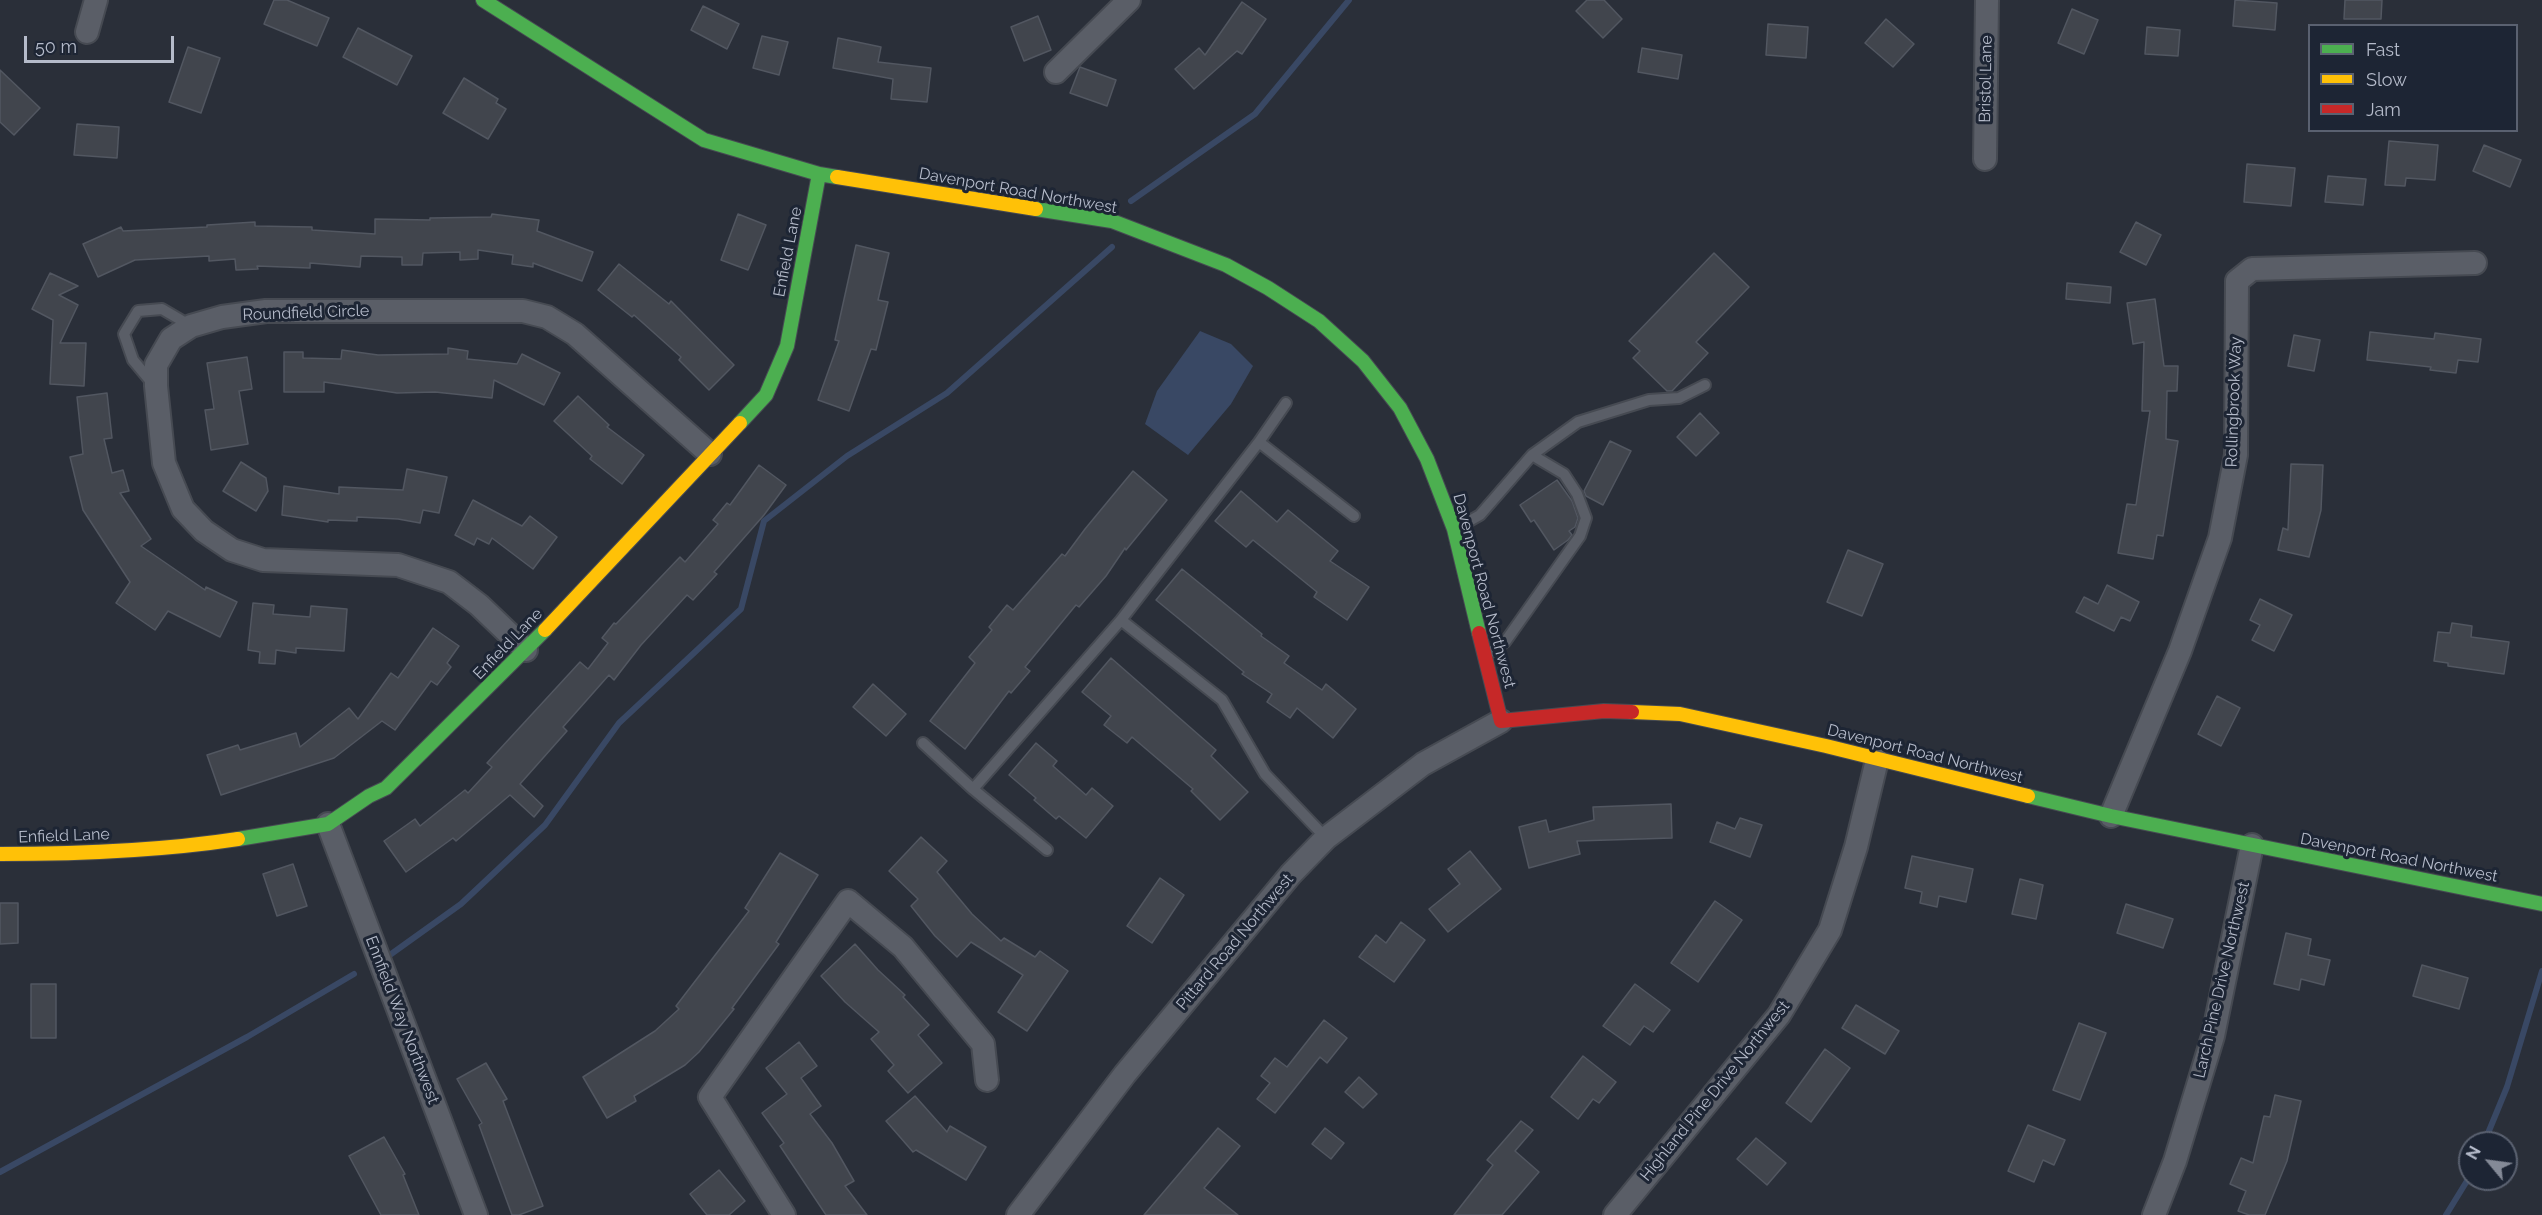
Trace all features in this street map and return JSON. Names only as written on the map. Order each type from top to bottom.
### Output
[{"type":"street","points":[[87,32],[96,0]]},
{"type":"street","name":"Davenport Road Northwest","points":[[483,0],[704,140],[819,174],[1112,221],[1208,257],[1269,288],[1319,321],[1363,361],[1382,383],[1414,433],[1442,493],[1454,530],[1501,721],[1604,711],[1680,714],[2111,816],[2542,904]]},
{"type":"street","points":[[1056,72],[1129,0]]},
{"type":"street","name":"Bristol Lane","points":[[1985,159],[1987,0]]},
{"type":"street","name":"Enfield Lane","points":[[0,854],[61,854],[204,844],[328,824],[369,796],[386,788],[526,650],[766,395],[787,346],[819,174]]},
{"type":"street","name":"Rollingbrook Way","points":[[2111,816],[2180,651],[2220,538],[2236,455],[2237,281],[2253,269],[2475,263]]},
{"type":"street","name":"Roundfield Circle","points":[[526,650],[479,605],[449,582],[398,565],[263,560],[232,550],[204,531],[183,509],[164,463],[156,365],[171,339],[191,326],[222,317],[266,311],[523,311],[547,316],[576,334],[710,454]]},
{"type":"street","name":"Pittard Road Northwest","points":[[1018,1215],[1125,1074],[1291,874],[1326,838],[1423,764],[1501,721]]},
{"type":"street","name":"Highland Pine Drive Northwest","points":[[1616,1215],[1779,1015],[1830,930],[1856,848],[1877,760]]},
{"type":"street","name":"Ennfield Way Northwest","points":[[328,824],[476,1215]]},
{"type":"street","name":"Larch Pine Drive Northwest","points":[[2154,1215],[2175,1161],[2213,1036],[2252,845]]},
{"type":"street","points":[[784,1215],[710,1097],[848,901],[903,947],[983,1044],[987,1080]]},
{"type":"lane","points":[[156,386],[133,360],[124,334],[138,311],[162,309],[191,326]]},
{"type":"lane","points":[[1454,530],[1480,515],[1532,455],[1578,422],[1649,400],[1679,398],[1705,385]]},
{"type":"lane","points":[[973,789],[1121,620],[1259,442],[1286,403]]},
{"type":"lane","points":[[1259,442],[1354,516]]},
{"type":"lane","points":[[1486,654],[1505,642],[1580,536],[1586,518],[1577,494],[1564,474],[1532,455]]},
{"type":"lane","points":[[1121,620],[1222,700],[1265,774],[1326,838]]},
{"type":"lane","points":[[923,743],[973,789],[1047,850]]},
{"type":"water","points":[[1200,331],[1231,344],[1253,366],[1231,404],[1188,455],[1145,424],[1157,391]]},
{"type":"building","points":[[274,0],[287,0],[329,18],[317,46],[264,24]]},
{"type":"building","points":[[1587,0],[1604,0],[1622,19],[1603,38],[1576,11]]},
{"type":"building","points":[[2235,0],[2277,3],[2275,30],[2233,26]]},
{"type":"building","points":[[2345,0],[2382,0],[2381,19],[2344,19]]},
{"type":"building","points":[[1242,2],[1266,19],[1242,54],[1237,51],[1194,89],[1175,69],[1199,48],[1205,55]]},
{"type":"building","points":[[703,6],[739,24],[727,49],[691,30]]},
{"type":"building","points":[[2072,9],[2098,20],[2084,54],[2058,43]]},
{"type":"building","points":[[1038,16],[1051,50],[1024,61],[1011,27]]},
{"type":"building","points":[[1886,19],[1914,44],[1893,67],[1865,43]]},
{"type":"building","points":[[1768,24],[1808,27],[1806,58],[1766,55]]},
{"type":"building","points":[[2147,27],[2180,30],[2178,56],[2145,54]]},
{"type":"building","points":[[358,28],[412,56],[397,85],[343,57]]},
{"type":"building","points":[[762,36],[788,42],[779,75],[753,68]]},
{"type":"building","points":[[838,38],[881,47],[878,62],[931,68],[927,102],[891,99],[893,79],[833,68]]},
{"type":"building","points":[[188,47],[220,58],[201,113],[169,102]]},
{"type":"building","points":[[1642,48],[1682,55],[1678,79],[1638,72]]},
{"type":"building","points":[[1080,67],[1116,80],[1107,106],[1070,93]]},
{"type":"building","points":[[0,70],[40,108],[14,135],[0,122]]},
{"type":"building","points":[[464,78],[498,99],[496,103],[506,109],[488,139],[443,113]]},
{"type":"building","points":[[77,124],[119,127],[117,158],[74,155]]},
{"type":"building","points":[[2389,141],[2438,145],[2435,180],[2406,178],[2405,186],[2385,185]]},
{"type":"building","points":[[2484,145],[2521,160],[2510,187],[2473,171]]},
{"type":"building","points":[[2247,164],[2295,168],[2291,206],[2244,202]]},
{"type":"building","points":[[2328,176],[2366,179],[2363,205],[2325,202]]},
{"type":"building","points":[[492,214],[539,220],[537,231],[593,252],[582,281],[533,263],[533,267],[512,264],[513,255],[478,250],[478,259],[460,260],[460,252],[423,253],[422,265],[402,265],[402,257],[361,256],[360,267],[310,263],[310,268],[257,266],[258,269],[236,270],[235,259],[209,261],[209,256],[135,260],[98,277],[83,244],[121,227],[123,231],[255,222],[255,226],[312,227],[312,230],[375,234],[375,219],[430,220],[430,218],[491,217]]},
{"type":"building","points":[[738,214],[766,225],[748,270],[721,260]]},
{"type":"building","points":[[2136,222],[2161,235],[2146,265],[2120,252]]},
{"type":"building","points":[[856,245],[889,253],[878,300],[888,302],[876,350],[871,349],[849,411],[818,400],[839,341],[835,340]]},
{"type":"building","points":[[1714,253],[1749,287],[1696,342],[1708,353],[1672,391],[1667,391],[1633,358],[1640,351],[1629,341]]},
{"type":"building","points":[[619,264],[669,304],[671,301],[734,365],[709,390],[679,360],[681,357],[634,315],[632,317],[598,290]]},
{"type":"building","points":[[50,273],[78,286],[59,295],[78,305],[60,343],[86,343],[84,386],[50,384],[53,320],[32,309]]},
{"type":"building","points":[[2067,283],[2111,287],[2110,303],[2066,299]]},
{"type":"building","points":[[2155,299],[2164,366],[2178,366],[2177,391],[2167,391],[2166,439],[2178,441],[2163,536],[2157,535],[2153,559],[2118,553],[2127,504],[2136,505],[2150,411],[2142,411],[2144,342],[2133,344],[2127,303]]},
{"type":"building","points":[[2370,332],[2434,339],[2435,333],[2481,339],[2478,362],[2458,360],[2456,373],[2430,370],[2431,367],[2367,360]]},
{"type":"building","points":[[2294,335],[2320,340],[2314,371],[2288,366]]},
{"type":"building","points":[[448,348],[468,351],[467,359],[517,364],[522,354],[560,373],[544,405],[494,380],[492,398],[435,392],[397,393],[324,382],[324,392],[284,392],[284,352],[303,352],[303,358],[341,359],[342,350],[378,355],[448,354]]},
{"type":"building","points":[[247,357],[252,389],[239,391],[248,444],[211,450],[205,410],[214,409],[207,363]]},
{"type":"building","points":[[107,393],[112,438],[104,439],[112,473],[123,470],[129,491],[120,493],[151,539],[141,546],[205,590],[206,587],[237,602],[220,637],[168,611],[155,630],[116,603],[130,582],[83,510],[70,457],[83,454],[77,397]]},
{"type":"building","points":[[578,396],[609,425],[607,427],[644,455],[622,484],[590,459],[592,456],[554,421]]},
{"type":"building","points":[[1700,413],[1719,433],[1696,456],[1677,437]]},
{"type":"building","points":[[1610,441],[1631,451],[1603,505],[1586,496],[1584,491]]},
{"type":"building","points":[[241,462],[266,478],[268,491],[256,511],[223,491]]},
{"type":"building","points":[[2291,464],[2323,465],[2321,510],[2309,557],[2278,550],[2283,528],[2288,530]]},
{"type":"building","points":[[759,465],[786,485],[764,515],[714,572],[717,574],[693,600],[687,595],[641,645],[614,680],[609,675],[563,727],[567,731],[520,784],[543,806],[534,817],[510,795],[456,841],[453,838],[406,872],[384,841],[415,819],[420,826],[465,790],[468,793],[492,767],[487,763],[580,662],[588,669],[608,643],[602,638],[614,623],[616,624],[680,557],[685,562],[718,524],[713,520],[727,503],[730,505]]},
{"type":"building","points":[[407,469],[447,477],[439,513],[423,510],[420,523],[398,519],[357,517],[357,521],[328,520],[328,522],[282,515],[284,486],[339,494],[339,487],[403,490]]},
{"type":"building","points":[[1133,471],[1167,500],[1126,550],[1125,548],[1106,576],[1079,607],[1076,605],[1025,667],[1030,671],[1011,693],[1009,691],[965,749],[930,721],[975,663],[969,657],[992,630],[989,627],[1007,605],[1013,610],[1062,554],[1065,556]]},
{"type":"building","points":[[1557,480],[1572,501],[1578,518],[1575,527],[1569,531],[1572,535],[1554,550],[1534,520],[1531,522],[1520,505]]},
{"type":"building","points":[[1241,491],[1277,522],[1288,510],[1338,551],[1330,561],[1369,587],[1347,620],[1314,597],[1317,592],[1253,540],[1246,547],[1215,521]]},
{"type":"building","points":[[473,500],[522,526],[530,516],[557,537],[533,569],[492,538],[489,544],[477,538],[474,545],[455,535]]},
{"type":"building","points":[[1848,550],[1883,564],[1862,616],[1827,602]]},
{"type":"building","points":[[1182,569],[1262,634],[1261,636],[1289,656],[1284,663],[1322,690],[1326,684],[1356,709],[1333,738],[1297,708],[1290,718],[1267,702],[1272,694],[1242,674],[1244,672],[1156,600]]},
{"type":"building","points":[[2107,585],[2139,602],[2130,621],[2121,617],[2114,631],[2076,612],[2084,597],[2098,604]]},
{"type":"building","points":[[2260,599],[2292,615],[2274,651],[2252,640],[2260,625],[2250,620]]},
{"type":"building","points":[[253,603],[274,605],[273,614],[310,617],[311,606],[347,609],[344,651],[296,648],[296,653],[276,650],[275,664],[259,663],[260,652],[248,650]]},
{"type":"building","points":[[2452,623],[2472,626],[2471,637],[2509,642],[2504,674],[2448,666],[2448,663],[2434,661],[2438,632],[2450,633]]},
{"type":"building","points":[[433,628],[459,646],[447,663],[451,667],[437,685],[431,681],[395,730],[382,721],[334,758],[221,795],[207,755],[238,745],[240,750],[296,733],[300,747],[349,708],[358,719],[391,673],[398,678]]},
{"type":"building","points":[[1111,658],[1216,750],[1211,756],[1248,792],[1220,820],[1191,791],[1193,789],[1132,737],[1127,743],[1104,725],[1111,716],[1082,692]]},
{"type":"building","points":[[873,684],[906,714],[886,736],[853,707]]},
{"type":"building","points":[[2217,696],[2240,708],[2221,746],[2198,734]]},
{"type":"building","points":[[1036,743],[1057,761],[1053,766],[1086,795],[1092,788],[1113,806],[1086,838],[1059,816],[1056,819],[1009,775]]},
{"type":"building","points":[[1671,804],[1672,838],[1577,841],[1580,854],[1529,868],[1519,827],[1546,820],[1549,832],[1594,820],[1593,807]]},
{"type":"building","points":[[1740,818],[1762,825],[1750,857],[1710,842],[1717,822],[1735,829]]},
{"type":"building","points":[[921,837],[947,861],[937,872],[972,914],[1001,941],[1004,938],[1035,957],[1040,951],[1068,971],[1027,1031],[998,1012],[1023,975],[971,942],[957,957],[935,936],[911,906],[918,899],[889,871]]},
{"type":"building","points":[[1470,851],[1501,889],[1448,932],[1429,909],[1460,884],[1448,869]]},
{"type":"building","points":[[780,853],[818,875],[776,942],[779,944],[732,1008],[734,1009],[699,1052],[685,1065],[634,1096],[636,1101],[607,1118],[583,1077],[655,1031],[679,1009],[676,1006],[749,911],[745,908]]},
{"type":"building","points":[[1912,856],[1973,869],[1966,902],[1939,896],[1937,907],[1920,903],[1922,892],[1905,888]]},
{"type":"building","points":[[293,864],[307,906],[277,916],[263,874]]},
{"type":"building","points":[[1160,878],[1184,895],[1152,943],[1127,926]]},
{"type":"building","points":[[2020,879],[2043,885],[2036,919],[2012,914]]},
{"type":"building","points":[[1715,901],[1742,920],[1698,982],[1671,963]]},
{"type":"building","points":[[0,903],[18,903],[18,943],[0,944]]},
{"type":"building","points":[[2126,904],[2173,919],[2163,948],[2117,933]]},
{"type":"building","points":[[1401,922],[1425,940],[1394,982],[1359,957],[1376,935],[1386,943]]},
{"type":"building","points":[[2286,933],[2311,939],[2308,955],[2330,960],[2324,985],[2301,979],[2299,990],[2274,984]]},
{"type":"building","points":[[855,944],[905,995],[903,997],[929,1025],[918,1035],[942,1063],[908,1093],[888,1071],[894,1065],[871,1039],[879,1032],[845,1002],[821,976]]},
{"type":"building","points":[[2422,965],[2468,978],[2459,1009],[2413,996]]},
{"type":"building","points":[[31,984],[56,984],[56,1038],[31,1038]]},
{"type":"building","points":[[1635,984],[1670,1010],[1653,1032],[1644,1026],[1630,1045],[1603,1026]]},
{"type":"building","points":[[1856,1005],[1899,1031],[1885,1054],[1842,1028]]},
{"type":"building","points":[[1324,1020],[1347,1038],[1327,1063],[1320,1057],[1275,1113],[1257,1099],[1270,1083],[1261,1076],[1275,1058],[1287,1067]]},
{"type":"building","points":[[2079,1023],[2106,1033],[2080,1100],[2053,1090]]},
{"type":"building","points":[[799,1042],[817,1066],[801,1078],[821,1106],[810,1114],[832,1143],[854,1181],[845,1186],[867,1215],[826,1215],[780,1146],[784,1143],[762,1113],[787,1094],[766,1068]]},
{"type":"building","points":[[1825,1049],[1850,1068],[1811,1122],[1786,1103]]},
{"type":"building","points":[[1583,1056],[1616,1082],[1599,1103],[1593,1099],[1578,1119],[1551,1097]]},
{"type":"building","points":[[486,1063],[507,1099],[503,1101],[543,1206],[519,1215],[512,1215],[479,1125],[482,1123],[457,1079]]},
{"type":"building","points":[[1359,1077],[1377,1094],[1363,1108],[1345,1092]]},
{"type":"building","points":[[2275,1095],[2301,1101],[2287,1161],[2265,1215],[2249,1215],[2238,1211],[2246,1191],[2230,1184],[2241,1158],[2253,1163],[2264,1116],[2270,1117]]},
{"type":"building","points":[[915,1096],[947,1132],[950,1126],[986,1147],[966,1180],[916,1150],[913,1152],[886,1121]]},
{"type":"building","points":[[1521,1121],[1533,1130],[1515,1151],[1539,1172],[1502,1215],[1454,1215],[1493,1165],[1487,1160]]},
{"type":"building","points":[[2028,1125],[2065,1140],[2054,1165],[2043,1160],[2034,1182],[2008,1171]]},
{"type":"building","points":[[1218,1128],[1240,1146],[1204,1188],[1238,1215],[1144,1215]]},
{"type":"building","points":[[1325,1128],[1344,1143],[1331,1159],[1312,1144]]},
{"type":"building","points":[[384,1137],[405,1174],[403,1175],[419,1215],[381,1215],[349,1156]]},
{"type":"building","points":[[1756,1138],[1786,1163],[1767,1185],[1737,1159]]},
{"type":"building","points":[[719,1170],[745,1201],[729,1215],[707,1215],[690,1194]]},
{"type":"waterway","points":[[1131,201],[1255,114],[1349,0]]},
{"type":"waterway","points":[[387,957],[461,904],[545,825],[619,723],[741,609],[764,521],[847,456],[947,393],[1112,247]]},
{"type":"waterway","points":[[2489,1131],[2507,1087],[2542,971]]},
{"type":"waterway","points":[[0,1172],[247,1037],[354,974]]},
{"type":"waterway","points":[[2446,1215],[2461,1191]]},
{"type":"traffic: fast","points":[[483,0],[704,140],[819,174],[837,177]]},
{"type":"traffic: fast","points":[[740,423],[766,395],[787,346],[819,174]]},
{"type":"traffic: fast","points":[[1036,209],[1112,221],[1226,265],[1268,288],[1319,321],[1363,361],[1400,408],[1427,459],[1454,529],[1479,633]]},
{"type":"traffic: fast","points":[[238,839],[328,824],[369,796],[386,788],[545,630]]},
{"type":"traffic: fast","points":[[2028,796],[2111,816],[2542,904]]},
{"type":"traffic: slow","points":[[837,177],[1036,209]]},
{"type":"traffic: slow","points":[[545,630],[740,423]]},
{"type":"traffic: slow","points":[[1632,712],[1680,714],[1826,746],[2028,796]]},
{"type":"traffic: slow","points":[[0,854],[119,851],[238,839]]},
{"type":"traffic: jam","points":[[1479,633],[1501,721],[1604,711],[1632,712]]}]
